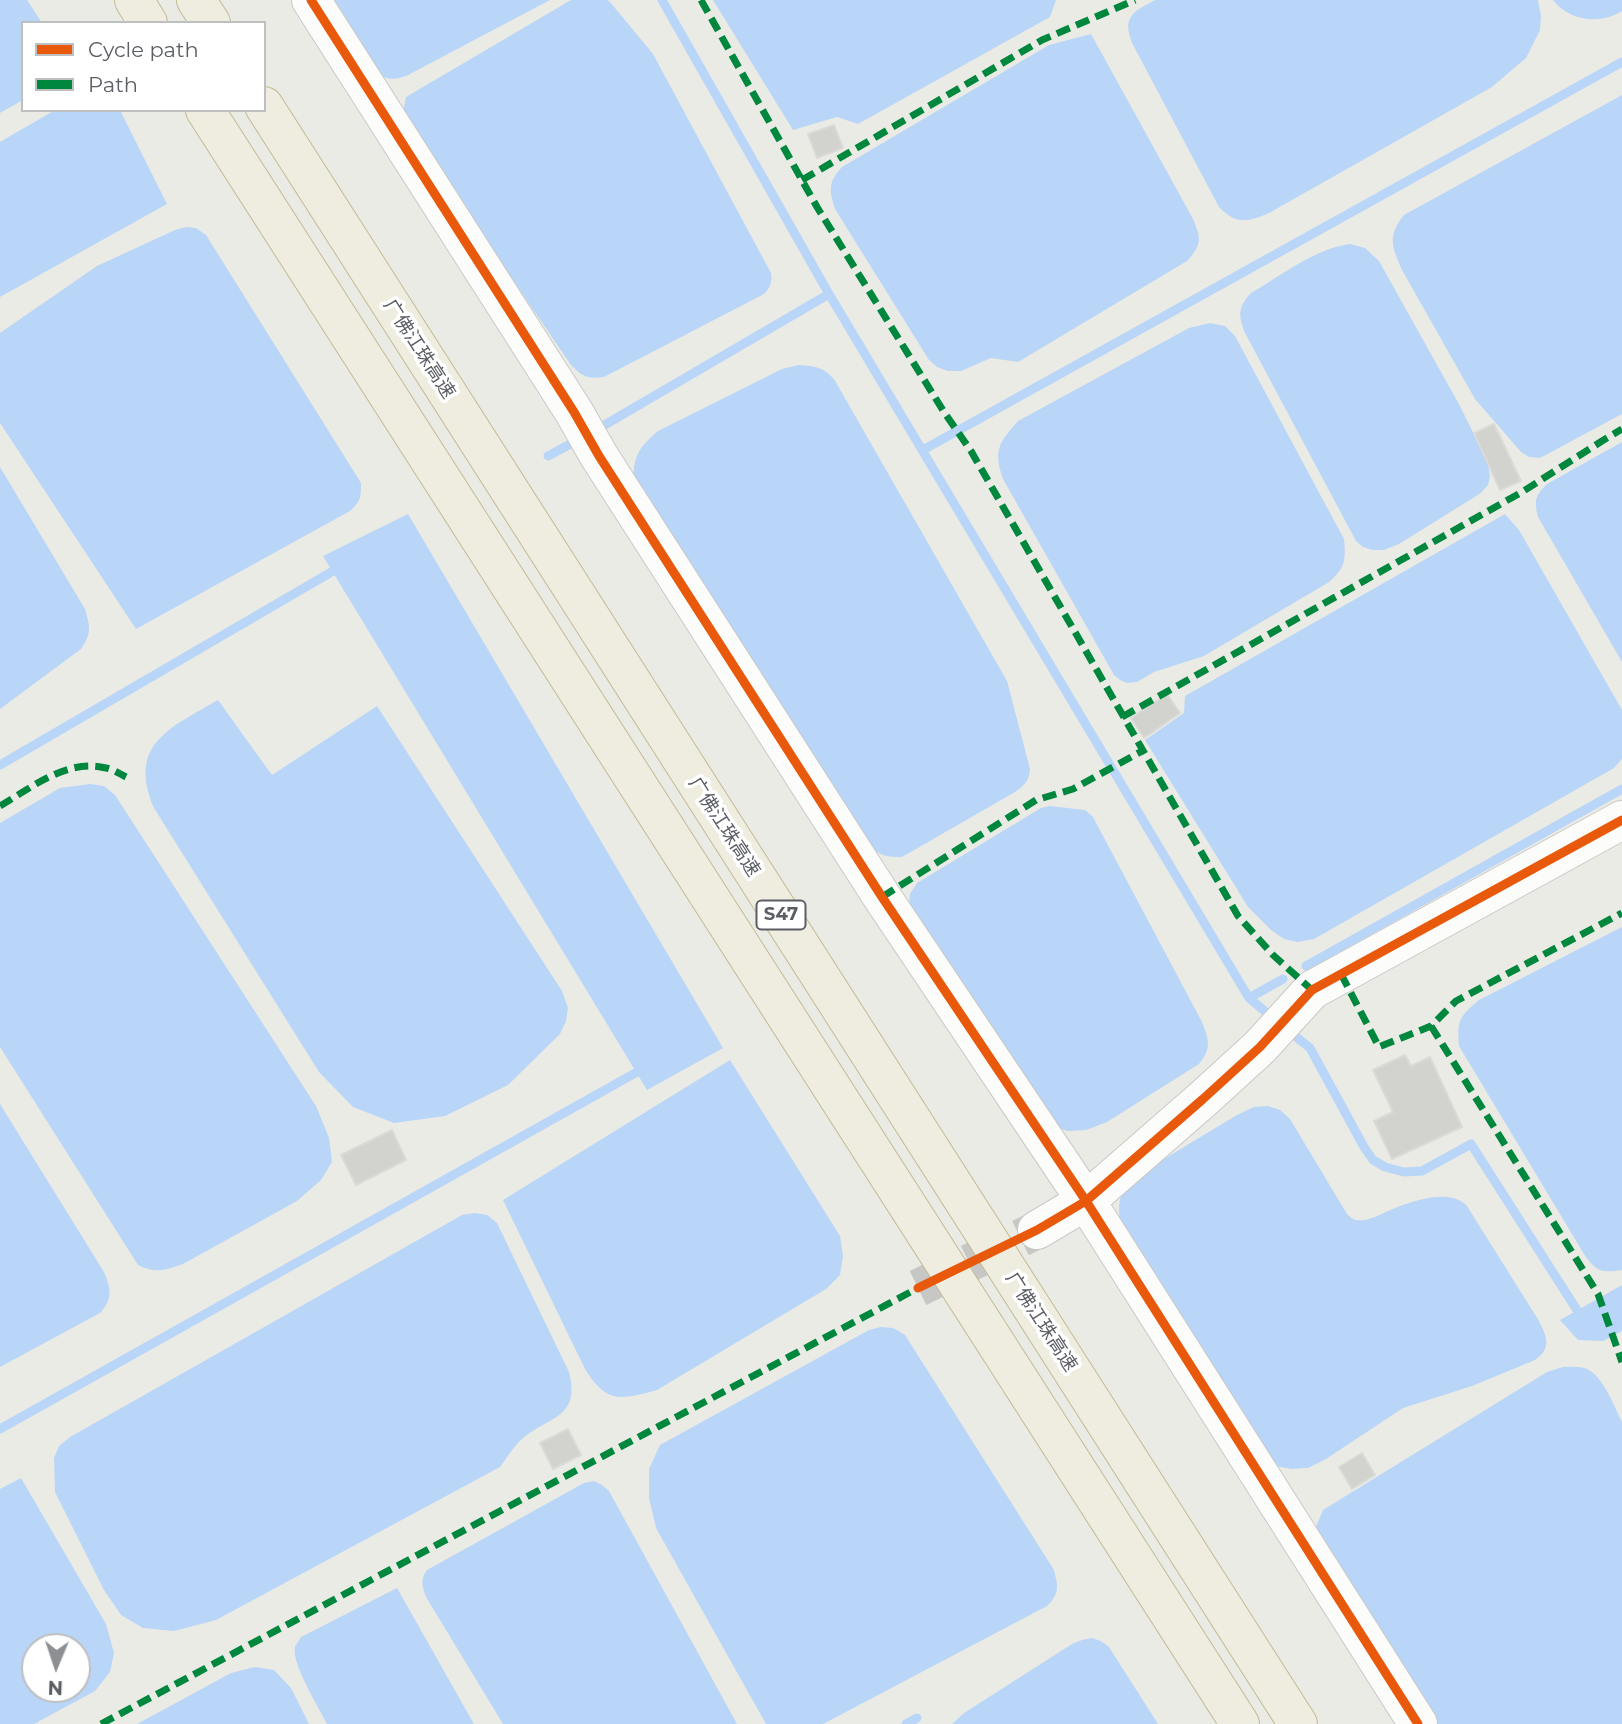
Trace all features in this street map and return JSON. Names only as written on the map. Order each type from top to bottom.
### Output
[{"type":"highway","points":[[134,0],[147,21]]},
{"type":"highway","points":[[196,0],[210,21]]},
{"type":"highway","name":"广佛江珠高速","points":[[266,109],[1298,1724]]},
{"type":"highway","name":"S47","points":[[206,112],[1240,1724]]},
{"type":"street","points":[[311,0],[874,885],[1086,1200],[1418,1724]]},
{"type":"street","points":[[1037,1230],[1086,1200],[1203,1099],[1260,1047],[1312,990],[1622,820]]},
{"type":"water","points":[[0,0],[27,0],[41,21],[21,21],[21,101],[0,113]]},
{"type":"water","points":[[327,0],[550,0],[408,75],[392,79],[383,77]]},
{"type":"water","points":[[571,0],[607,0],[653,54],[771,273],[770,287],[764,294],[598,378],[586,376],[571,365],[402,118],[406,97]]},
{"type":"water","points":[[713,0],[1056,0],[1050,17],[858,124],[837,117],[793,130]]},
{"type":"water","points":[[1155,0],[1538,0],[1541,16],[1540,30],[1526,58],[1492,87],[1269,213],[1242,220],[1231,217],[1219,207],[1132,43],[1129,21],[1135,12]]},
{"type":"water","points":[[1553,0],[1622,0],[1622,11],[1604,18],[1585,19],[1567,13]]},
{"type":"water","points":[[1091,34],[1192,217],[1199,235],[1196,250],[1187,261],[1018,362],[991,358],[961,371],[948,371],[937,367],[929,360],[835,209],[831,191],[834,177],[842,167],[1049,45]]},
{"type":"water","points":[[1622,95],[1622,414],[1540,458],[1529,457],[1521,452],[1475,399],[1402,270],[1394,248],[1393,236],[1404,215]]},
{"type":"water","points":[[52,112],[121,112],[167,204],[0,297],[0,142]]},
{"type":"water","points":[[186,227],[196,228],[206,235],[361,483],[360,495],[350,511],[136,629],[0,423],[0,333],[97,266]]},
{"type":"water","points":[[1350,244],[1365,248],[1379,261],[1460,406],[1488,463],[1490,476],[1488,485],[1481,493],[1399,544],[1384,550],[1363,547],[1356,541],[1245,333],[1240,316],[1251,293],[1311,257]]},
{"type":"water","points":[[1210,323],[1225,326],[1235,336],[1344,539],[1343,564],[1329,582],[1204,656],[1154,672],[1137,682],[1127,683],[1114,675],[1003,479],[998,454],[1002,441],[1018,421],[1189,328]]},
{"type":"water","points":[[799,365],[818,368],[834,379],[1007,681],[1030,769],[1026,782],[1015,792],[902,857],[883,855],[868,844],[633,483],[638,454],[658,431],[782,369]]},
{"type":"water","points":[[1622,442],[1622,662],[1538,517],[1536,502],[1547,484]]},
{"type":"water","points":[[0,467],[85,609],[89,630],[81,649],[0,709]]},
{"type":"water","points":[[408,514],[723,1048],[647,1090],[323,556]]},
{"type":"water","points":[[1505,514],[1519,530],[1622,710],[1622,759],[1614,768],[1314,939],[1297,942],[1284,939],[1248,907],[1145,740],[1184,713],[1185,696]]},
{"type":"water","points":[[218,700],[272,775],[377,706],[562,991],[568,1008],[560,1034],[508,1085],[445,1116],[394,1123],[353,1107],[319,1072],[154,808],[147,786],[146,768],[150,753],[158,740],[184,720]]},
{"type":"water","points":[[90,784],[104,786],[115,795],[316,1106],[329,1138],[332,1162],[321,1180],[297,1201],[183,1264],[160,1270],[138,1265],[0,1047],[0,823],[60,788]]},
{"type":"water","points":[[1050,806],[1085,810],[1093,817],[1202,1022],[1208,1039],[1208,1048],[1199,1064],[1107,1122],[1086,1130],[1068,1131],[1052,1126],[909,903],[910,894],[917,883],[1041,808]]},
{"type":"water","points":[[1622,927],[1622,1270],[1609,1271],[1596,1268],[1584,1254],[1459,1046],[1458,1030],[1463,1015],[1479,1000]]},
{"type":"water","points":[[730,1060],[840,1236],[843,1256],[840,1275],[826,1289],[657,1390],[624,1397],[608,1394],[585,1369],[503,1200]]},
{"type":"water","points":[[0,1104],[104,1272],[110,1294],[100,1313],[0,1367]]},
{"type":"water","points":[[1268,1106],[1280,1110],[1290,1119],[1347,1214],[1353,1219],[1369,1219],[1429,1198],[1450,1198],[1467,1206],[1539,1321],[1546,1342],[1540,1356],[1472,1386],[1403,1408],[1308,1468],[1276,1466],[1121,1224],[1119,1212],[1121,1196],[1129,1180],[1237,1115],[1254,1107]]},
{"type":"water","points":[[462,1215],[487,1215],[497,1223],[569,1372],[570,1399],[560,1415],[521,1440],[500,1467],[216,1620],[174,1631],[143,1628],[121,1615],[104,1590],[55,1492],[54,1458],[59,1446],[70,1437]]},
{"type":"water","points":[[1622,1285],[1622,1331],[1603,1341],[1578,1340],[1560,1320]]},
{"type":"water","points":[[893,1328],[905,1335],[1054,1570],[1056,1593],[1047,1606],[823,1724],[766,1724],[656,1528],[649,1498],[649,1469],[660,1445],[869,1330]]},
{"type":"water","points":[[1563,1367],[1581,1367],[1593,1373],[1608,1392],[1622,1422],[1622,1724],[1431,1724],[1313,1534],[1323,1510],[1547,1372]]},
{"type":"water","points":[[21,1478],[106,1624],[114,1653],[110,1672],[91,1693],[91,1633],[21,1633],[21,1703],[73,1703],[34,1724],[0,1724],[0,1489]]},
{"type":"water","points":[[594,1481],[609,1491],[737,1724],[503,1724],[426,1597],[422,1583],[427,1570],[584,1483]]},
{"type":"water","points":[[397,1588],[474,1724],[327,1724],[301,1674],[295,1646],[301,1637]]},
{"type":"water","points":[[1092,1638],[1109,1647],[1158,1724],[952,1724],[964,1713],[1072,1644]]},
{"type":"water","points":[[255,1667],[274,1670],[291,1688],[309,1724],[137,1724],[231,1673]]},
{"type":"building","points":[[834,125],[843,148],[817,158],[808,134]]},
{"type":"building","points":[[1494,424],[1521,481],[1500,490],[1474,433]]},
{"type":"building","points":[[1167,694],[1180,713],[1144,738],[1131,718]]},
{"type":"building","points":[[1405,1055],[1411,1066],[1430,1057],[1462,1127],[1392,1159],[1374,1121],[1393,1112],[1373,1070]]},
{"type":"building","points":[[392,1130],[406,1160],[356,1185],[341,1155]]},
{"type":"building","points":[[568,1429],[581,1455],[553,1469],[540,1443]]},
{"type":"building","points":[[1362,1453],[1375,1475],[1352,1489],[1339,1467]]},
{"type":"waterway","points":[[662,0],[829,294],[1249,998],[1267,1013]]},
{"type":"waterway","points":[[923,450],[1622,62]]},
{"type":"waterway","points":[[596,430],[829,294]]},
{"type":"waterway","points":[[548,456],[578,440]]},
{"type":"waterway","points":[[0,765],[340,567]]},
{"type":"waterway","points":[[1306,966],[1622,789]]},
{"type":"waterway","points":[[1249,998],[1283,979]]},
{"type":"waterway","points":[[1290,1032],[1310,1048],[1373,1160],[1385,1167],[1404,1172],[1422,1171],[1471,1144],[1582,1318]]},
{"type":"waterway","points":[[0,1429],[646,1067]]},
{"type":"waterway","points":[[906,1724],[917,1718]]},
{"type":"tunnel","points":[[918,1288],[1037,1230]]},
{"type":"marked path","points":[[701,0],[817,207],[971,451],[1238,916],[1273,955],[1312,990]]},
{"type":"marked path","points":[[802,180],[1042,40],[1135,0]]},
{"type":"marked path","points":[[1122,717],[1522,492],[1622,429]]},
{"type":"marked path","points":[[882,897],[1036,800],[1073,789],[1142,751]]},
{"type":"marked path","points":[[0,806],[50,776],[77,767],[106,768],[126,777]]},
{"type":"marked path","points":[[1341,974],[1379,1047],[1431,1026],[1456,1001],[1622,913]]},
{"type":"marked path","points":[[1431,1026],[1598,1294],[1622,1362]]},
{"type":"marked path","points":[[101,1724],[918,1288]]},
{"type":"cycle path","points":[[311,0],[882,897],[1086,1201],[1418,1724]]},
{"type":"cycle path","points":[[918,1288],[1037,1230],[1086,1201],[1260,1047],[1312,990],[1622,820]]}]
